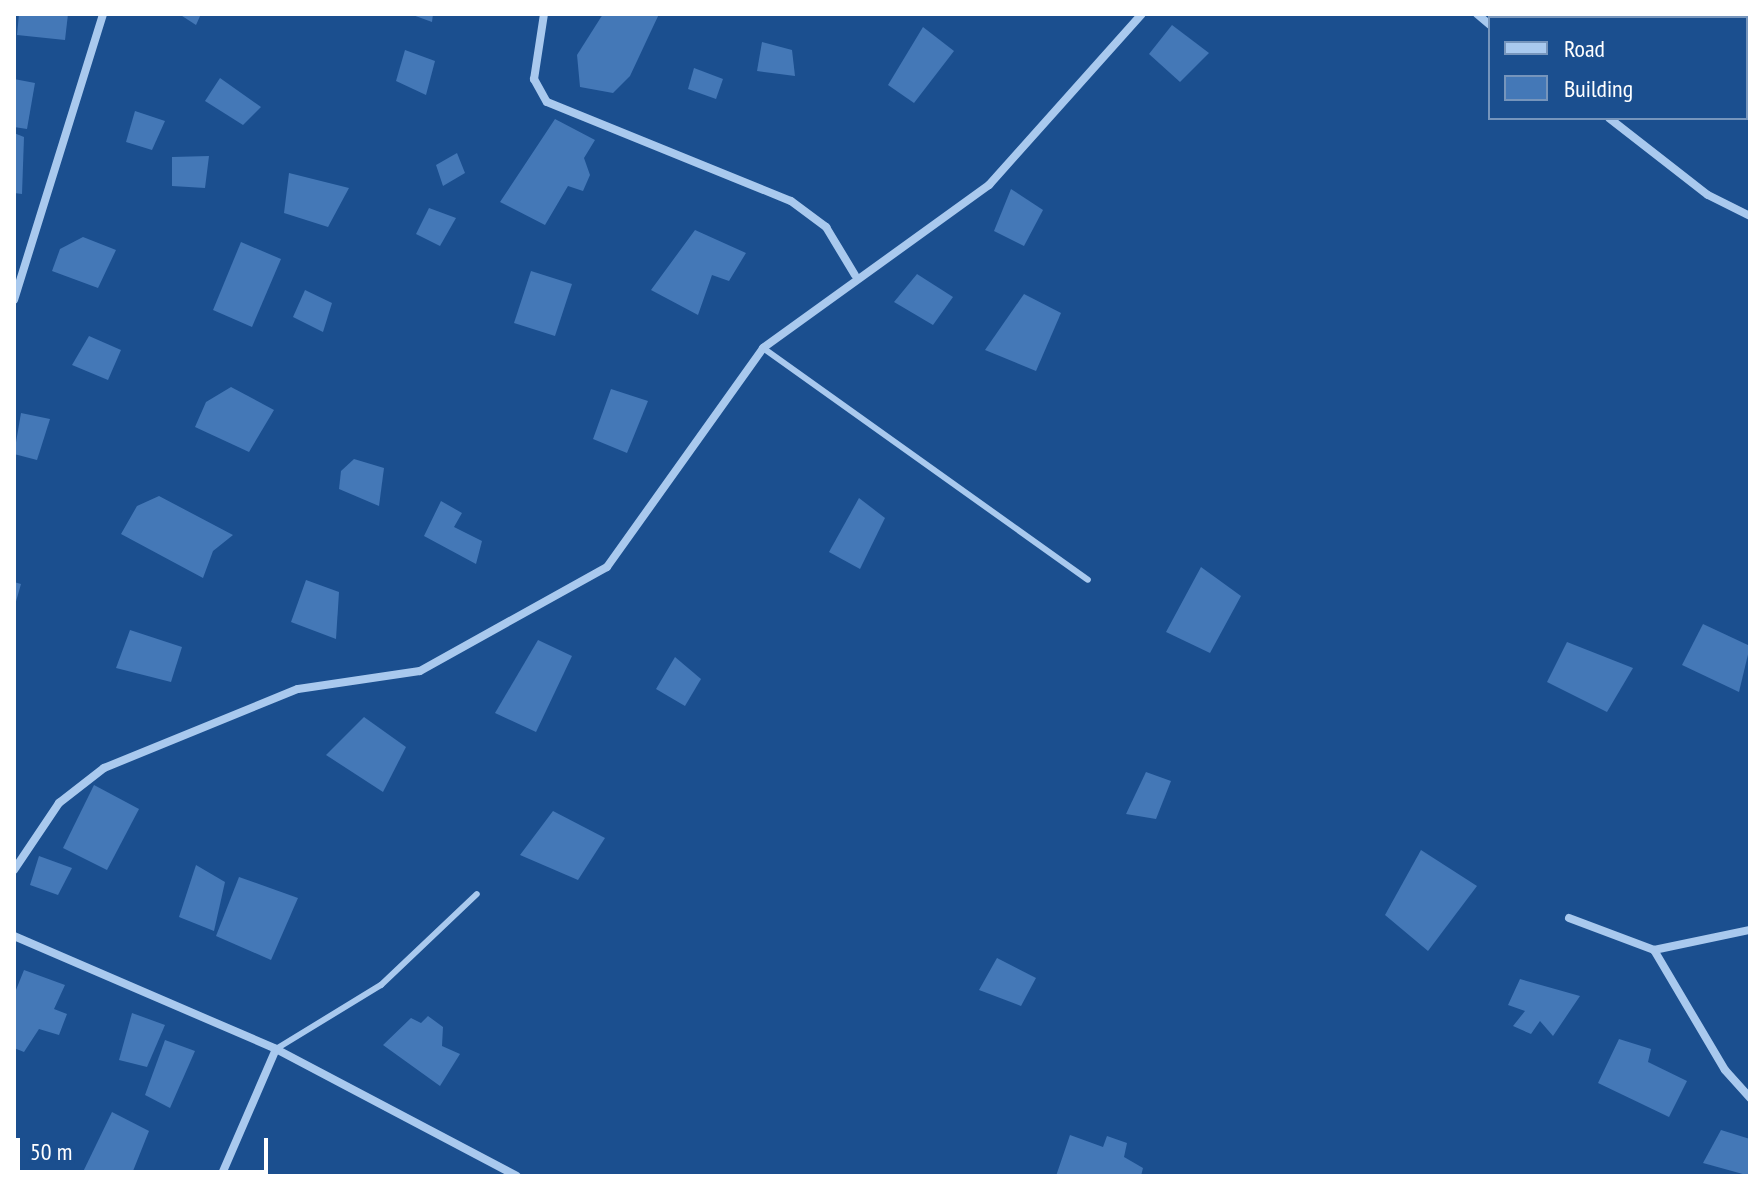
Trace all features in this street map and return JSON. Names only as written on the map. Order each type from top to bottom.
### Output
[{"type":"street","points":[[14,300],[103,14]]},
{"type":"street","points":[[544,14],[534,79],[547,102],[791,201],[826,227],[855,275]]},
{"type":"street","points":[[14,870],[59,803],[104,768],[298,689],[420,671],[607,567],[763,348],[855,275],[989,185],[1142,14]]},
{"type":"street","points":[[1612,120],[1708,195],[1750,216]]},
{"type":"street","points":[[1569,918],[1654,950],[1750,930]]},
{"type":"street","points":[[14,936],[276,1049],[517,1176]]},
{"type":"street","points":[[1654,950],[1725,1070],[1750,1098]]},
{"type":"street","points":[[221,1176],[276,1049]]},
{"type":"lane","points":[[763,348],[1088,580]]},
{"type":"lane","points":[[276,1049],[381,985],[477,894]]},
{"type":"building","points":[[19,14],[68,14],[65,40],[17,35]]},
{"type":"building","points":[[179,14],[201,14],[196,25]]},
{"type":"building","points":[[410,14],[433,14],[432,22]]},
{"type":"building","points":[[603,14],[659,14],[630,76],[613,93],[580,87],[577,55]]},
{"type":"building","points":[[1172,25],[1209,53],[1180,82],[1149,54]]},
{"type":"building","points":[[923,27],[954,51],[914,103],[888,85]]},
{"type":"building","points":[[762,42],[792,50],[795,76],[757,71]]},
{"type":"building","points":[[405,50],[435,61],[426,95],[396,81]]},
{"type":"building","points":[[694,68],[723,79],[716,99],[688,89]]},
{"type":"building","points":[[220,78],[261,107],[243,125],[205,101]]},
{"type":"building","points":[[14,79],[35,83],[27,129],[14,127]]},
{"type":"building","points":[[135,111],[165,121],[152,150],[126,142]]},
{"type":"building","points":[[555,119],[595,140],[584,158],[590,175],[583,191],[568,186],[545,225],[500,202]]},
{"type":"building","points":[[14,133],[24,137],[22,194],[14,193]]},
{"type":"building","points":[[457,153],[465,173],[443,186],[436,165]]},
{"type":"building","points":[[209,156],[205,188],[172,186],[172,157]]},
{"type":"building","points":[[289,173],[349,188],[328,227],[284,213]]},
{"type":"building","points":[[1011,189],[1043,210],[1024,246],[994,231]]},
{"type":"building","points":[[429,208],[456,218],[440,246],[416,234]]},
{"type":"building","points":[[695,230],[746,253],[729,281],[712,275],[698,315],[651,290]]},
{"type":"building","points":[[83,237],[116,250],[98,288],[52,271],[60,249]]},
{"type":"building","points":[[241,242],[281,259],[252,327],[213,310]]},
{"type":"building","points":[[531,271],[572,284],[555,336],[514,323]]},
{"type":"building","points":[[917,274],[953,297],[933,325],[894,302]]},
{"type":"building","points":[[305,290],[332,303],[323,332],[293,317]]},
{"type":"building","points":[[1024,294],[1061,313],[1036,371],[985,350]]},
{"type":"building","points":[[89,336],[121,350],[108,380],[72,365]]},
{"type":"building","points":[[231,387],[274,410],[249,452],[195,427],[206,402]]},
{"type":"building","points":[[611,389],[648,401],[627,453],[593,439]]},
{"type":"building","points":[[21,413],[50,419],[37,460],[14,454]]},
{"type":"building","points":[[354,459],[384,468],[379,506],[339,489],[341,471]]},
{"type":"building","points":[[159,496],[233,535],[213,551],[203,578],[121,534],[137,506]]},
{"type":"building","points":[[859,498],[885,518],[860,569],[829,552]]},
{"type":"building","points":[[441,501],[462,513],[454,527],[482,541],[476,564],[424,536]]},
{"type":"building","points":[[1201,567],[1241,596],[1210,653],[1166,632]]},
{"type":"building","points":[[306,580],[339,592],[336,639],[291,622]]},
{"type":"building","points":[[14,582],[21,584],[15,605],[14,605]]},
{"type":"building","points":[[1703,624],[1750,646],[1739,692],[1682,665]]},
{"type":"building","points":[[130,630],[182,647],[171,682],[116,668]]},
{"type":"building","points":[[538,640],[572,656],[536,732],[495,713]]},
{"type":"building","points":[[1567,642],[1633,668],[1607,712],[1547,682]]},
{"type":"building","points":[[675,657],[701,679],[685,706],[656,689]]},
{"type":"building","points":[[364,717],[406,747],[383,792],[326,755]]},
{"type":"building","points":[[1146,772],[1171,781],[1156,819],[1126,814]]},
{"type":"building","points":[[94,785],[139,809],[107,870],[63,848]]},
{"type":"building","points":[[553,811],[605,838],[578,880],[520,855]]},
{"type":"building","points":[[1421,850],[1477,886],[1428,951],[1385,915]]},
{"type":"building","points":[[39,856],[72,868],[58,895],[30,885]]},
{"type":"building","points":[[196,865],[225,882],[214,931],[179,917]]},
{"type":"building","points":[[239,877],[298,898],[271,960],[216,936]]},
{"type":"building","points":[[997,958],[1036,978],[1021,1006],[979,990]]},
{"type":"building","points":[[24,970],[65,985],[54,1009],[67,1014],[59,1035],[39,1029],[24,1052],[14,1048],[14,995]]},
{"type":"building","points":[[1520,979],[1580,996],[1553,1036],[1540,1021],[1531,1034],[1513,1026],[1525,1011],[1508,1005]]},
{"type":"building","points":[[132,1013],[165,1025],[147,1067],[119,1060]]},
{"type":"building","points":[[428,1016],[443,1027],[442,1046],[460,1054],[440,1086],[383,1045],[411,1018],[421,1023]]},
{"type":"building","points":[[1619,1039],[1651,1049],[1648,1062],[1687,1081],[1669,1117],[1598,1083]]},
{"type":"building","points":[[165,1040],[195,1051],[170,1108],[145,1095]]},
{"type":"building","points":[[112,1112],[149,1131],[131,1176],[81,1176]]},
{"type":"building","points":[[1721,1130],[1750,1139],[1750,1176],[1703,1163]]},
{"type":"building","points":[[1070,1135],[1103,1147],[1107,1136],[1127,1143],[1124,1157],[1143,1168],[1141,1176],[1056,1176]]}]
